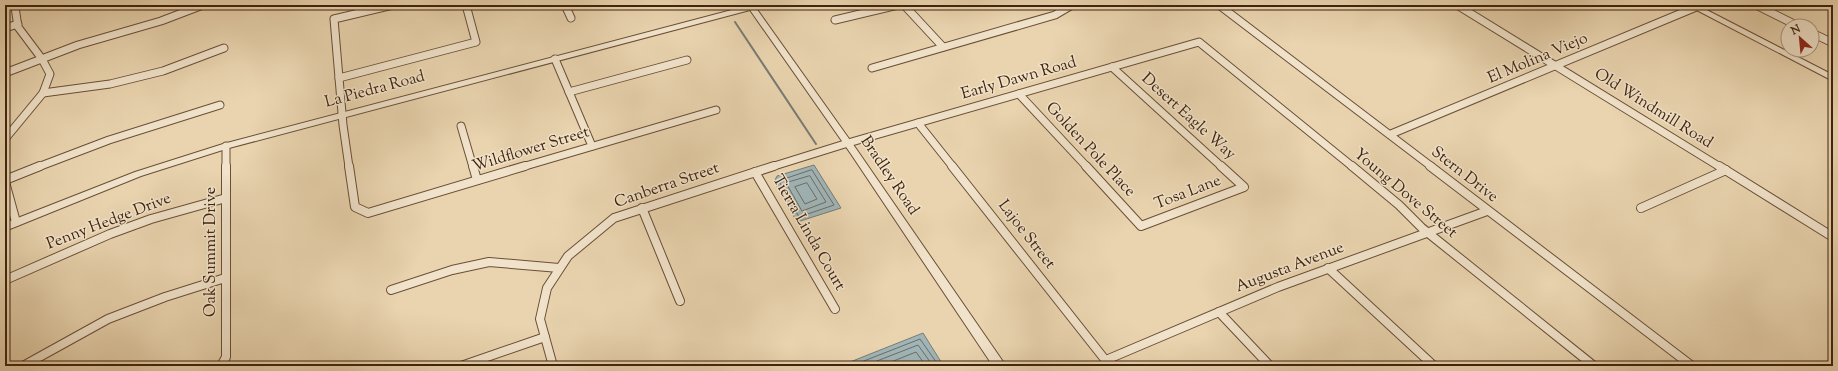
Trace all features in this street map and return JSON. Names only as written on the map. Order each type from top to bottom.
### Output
[{"type":"street","points":[[5,137],[43,93],[50,74],[42,59],[18,27],[15,7],[17,5]]},
{"type":"street","points":[[5,73],[78,44],[161,21],[203,5]]},
{"type":"street","points":[[343,115],[334,19],[393,5]]},
{"type":"street","points":[[339,78],[476,42],[466,5]]},
{"type":"street","points":[[565,5],[571,18]]},
{"type":"street","points":[[835,20],[898,5]]},
{"type":"street","points":[[904,5],[943,47]]},
{"type":"street","points":[[872,68],[1055,14],[1072,5]]},
{"type":"street","name":"Stern Drive","points":[[1219,5],[1391,134],[1487,211],[1692,366]]},
{"type":"street","name":"Old Windmill Road","points":[[1457,5],[1726,170],[1833,238]]},
{"type":"street","points":[[1756,5],[1782,18]]},
{"type":"street","name":"La Piedra Road","points":[[5,227],[138,174],[226,146],[754,6]]},
{"type":"street","name":"Bradley Road","points":[[754,6],[1000,366]]},
{"type":"street","points":[[1696,6],[1833,78]]},
{"type":"street","name":"El Molina Viejo","points":[[1391,134],[1557,66],[1696,6]]},
{"type":"street","points":[[5,28],[18,24]]},
{"type":"street","points":[[1820,37],[1833,43]]},
{"type":"street","name":"Early Dawn Road","points":[[848,143],[1199,42]]},
{"type":"street","name":"Young Dove Street","points":[[1199,42],[1399,205],[1428,232],[1594,366]]},
{"type":"street","points":[[43,93],[110,84],[163,71],[224,48]]},
{"type":"street","points":[[555,59],[592,146]]},
{"type":"street","points":[[569,92],[687,60]]},
{"type":"street","name":"Desert Eagle Way","points":[[1112,67],[1244,187]]},
{"type":"street","name":"Golden Pole Place","points":[[1019,94],[1141,226]]},
{"type":"street","points":[[16,222],[5,181],[108,140],[220,105]]},
{"type":"street","name":"Wildflower Street","points":[[343,115],[355,206],[368,213],[716,110]]},
{"type":"street","name":"Lajoe Street","points":[[918,123],[1108,363]]},
{"type":"street","points":[[461,126],[477,180]]},
{"type":"street","name":"Canberra Street","points":[[553,366],[540,319],[547,288],[568,256],[614,218],[848,143]]},
{"type":"street","name":"Oak Summit Drive","points":[[224,362],[226,146]]},
{"type":"street","points":[[1641,208],[1726,170]]},
{"type":"street","name":"Tierra Linda Court","points":[[755,172],[835,309]]},
{"type":"street","name":"Tosa Lane","points":[[1141,226],[1244,187]]},
{"type":"street","name":"Penny Hedge Drive","points":[[5,280],[137,224],[226,198]]},
{"type":"street","points":[[642,208],[680,301]]},
{"type":"street","name":"Augusta Avenue","points":[[1108,363],[1219,312],[1278,287],[1487,211]]},
{"type":"street","points":[[390,290],[452,270],[489,262],[560,268]]},
{"type":"street","points":[[1328,268],[1434,366]]},
{"type":"street","points":[[23,366],[108,319],[165,297],[225,278]]},
{"type":"street","points":[[1219,312],[1270,366]]},
{"type":"street","points":[[461,366],[545,337]]},
{"type":"water","points":[[814,165],[841,208],[797,222],[774,182],[777,176]]},
{"type":"water","points":[[923,333],[943,365],[840,366]]},
{"type":"waterway","points":[[735,22],[816,144]]}]
